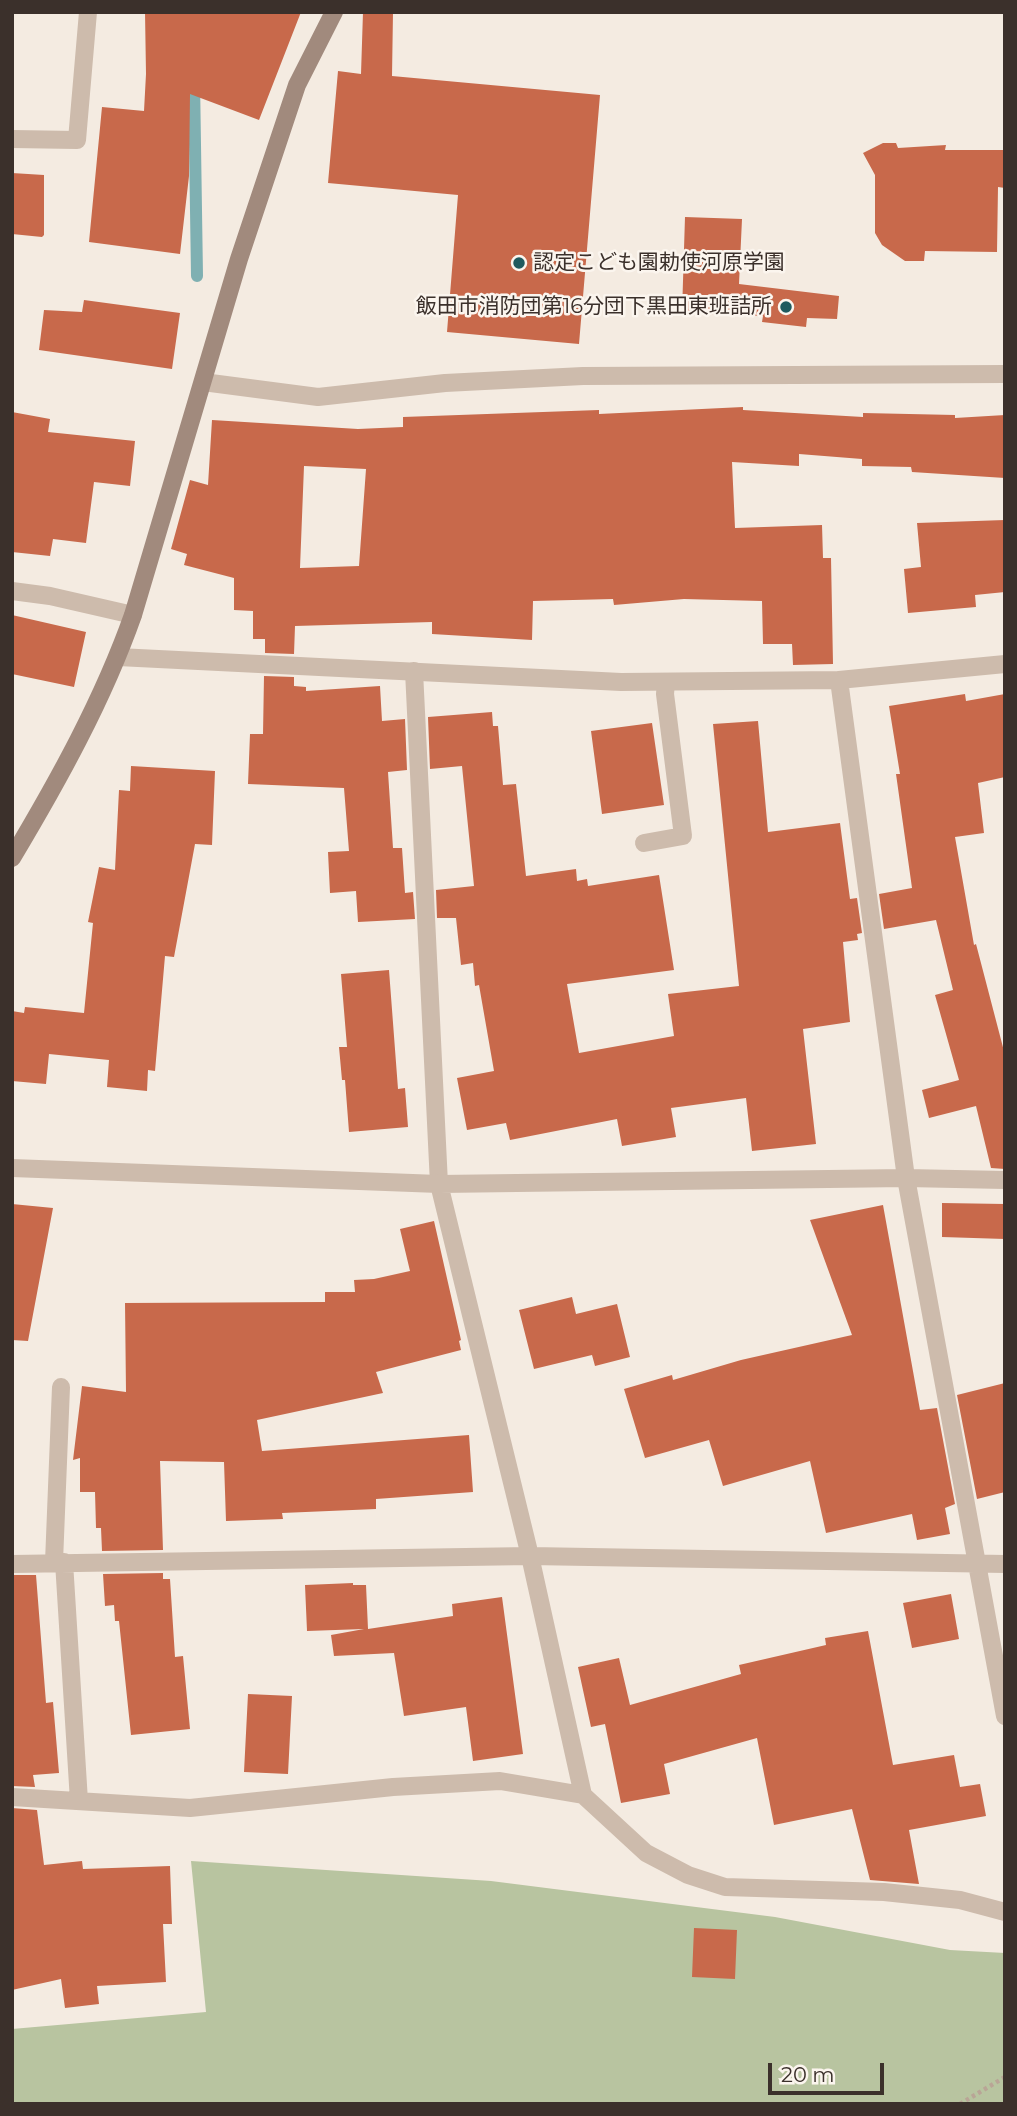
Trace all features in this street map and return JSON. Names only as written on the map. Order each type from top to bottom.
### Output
[{"type":"street","points":[[12,139],[77,141],[88,12]]},
{"type":"street","points":[[12,858],[47,800],[118,657],[239,259],[297,85],[334,12]]},
{"type":"street","points":[[203,382],[318,397],[445,383],[583,376],[1005,374]]},
{"type":"street","points":[[12,591],[50,596],[132,615]]},
{"type":"street","points":[[118,657],[608,682],[839,680],[1005,664]]},
{"type":"street","points":[[414,671],[439,1184],[530,1556],[583,1795]]},
{"type":"street","points":[[839,680],[906,1178],[1005,1716]]},
{"type":"street","points":[[644,843],[683,836],[665,694],[666,682]]},
{"type":"street","points":[[12,1168],[439,1184],[906,1178],[1005,1180]]},
{"type":"street","points":[[61,1387],[59,1562],[79,1801]]},
{"type":"street","points":[[12,1564],[530,1556],[1005,1564]]},
{"type":"street","points":[[12,1797],[190,1808],[393,1787],[500,1781],[583,1795],[646,1853],[688,1875],[725,1887],[884,1892],[960,1900],[1005,1912]]},
{"type":"path","points":[[960,2104],[1005,2077]]},
{"type":"green space","points":[[191,1861],[491,1881],[775,1917],[950,1950],[1005,1953],[1005,2104],[12,2104],[12,2029],[206,2012]]},
{"type":"building","points":[[145,12],[301,12],[259,120],[190,94],[189,176],[180,254],[89,242],[102,107],[144,111]]},
{"type":"building","name":"認定こども園勅使河原学園","points":[[363,12],[393,12],[392,76],[600,95],[579,344],[447,332],[458,195],[328,183],[338,71],[361,74]]},
{"type":"building","points":[[883,143],[896,143],[898,148],[946,145],[945,150],[1005,150],[1005,188],[998,187],[997,252],[925,251],[924,261],[905,261],[882,245],[875,233],[875,175],[863,153]]},
{"type":"building","points":[[12,173],[44,175],[42,237],[12,234]]},
{"type":"building","points":[[685,217],[742,219],[739,284],[839,296],[837,319],[807,318],[806,327],[762,322],[763,316],[682,313]]},
{"type":"building","points":[[84,300],[180,313],[172,369],[39,350],[44,310],[82,312]]},
{"type":"building","points":[[743,407],[743,410],[863,417],[863,413],[955,415],[955,418],[1005,415],[1005,478],[912,472],[911,467],[862,466],[862,459],[799,454],[799,466],[732,462],[735,528],[822,525],[823,558],[831,558],[833,664],[793,665],[792,644],[763,644],[762,601],[684,599],[614,605],[613,599],[533,601],[532,640],[432,634],[432,622],[295,626],[294,654],[265,653],[265,639],[253,639],[253,611],[234,610],[234,578],[184,565],[187,554],[171,549],[190,480],[208,485],[212,420],[358,429],[403,427],[403,417],[599,410],[599,414]],"holes":[[[304,466],[366,469],[359,566],[300,568]]]},
{"type":"building","points":[[12,412],[50,419],[48,432],[135,441],[130,486],[94,482],[86,543],[53,539],[50,556],[12,552]]},
{"type":"building","points":[[1005,520],[1005,592],[975,595],[976,607],[908,613],[904,569],[921,567],[917,523]]},
{"type":"building","points":[[12,615],[86,632],[74,687],[12,674]]},
{"type":"building","points":[[264,676],[294,677],[294,686],[306,687],[306,691],[380,686],[382,721],[405,719],[407,770],[388,772],[393,848],[402,848],[405,893],[413,892],[415,919],[358,922],[356,891],[330,893],[328,852],[349,851],[344,788],[248,784],[250,734],[263,734]]},
{"type":"building","points":[[965,694],[966,701],[1005,694],[1005,777],[978,783],[984,833],[955,837],[974,945],[976,944],[1005,1055],[1005,1169],[991,1168],[976,1106],[929,1118],[922,1090],[959,1080],[935,995],[953,990],[936,920],[884,929],[879,894],[912,888],[896,774],[900,774],[889,706]]},
{"type":"building","points":[[492,712],[493,726],[498,726],[503,785],[516,784],[526,876],[576,869],[577,881],[587,879],[588,886],[659,875],[674,970],[567,984],[579,1053],[674,1036],[668,994],[739,986],[713,724],[758,721],[768,832],[840,823],[850,899],[857,898],[862,933],[857,934],[858,940],[843,942],[850,1022],[803,1029],[816,1144],[752,1151],[746,1098],[671,1108],[676,1137],[622,1146],[617,1119],[510,1140],[506,1123],[467,1130],[457,1078],[494,1071],[479,985],[475,986],[473,963],[461,965],[456,918],[437,918],[436,890],[474,886],[462,766],[430,769],[428,717]]},
{"type":"building","points":[[652,723],[664,805],[602,814],[591,731]]},
{"type":"building","points":[[131,766],[215,771],[212,845],[195,844],[174,957],[165,956],[155,1071],[148,1070],[147,1091],[107,1087],[109,1060],[49,1054],[46,1084],[12,1081],[12,1011],[24,1013],[25,1007],[84,1013],[93,923],[88,922],[99,867],[115,870],[119,790],[130,791]]},
{"type":"building","points":[[389,970],[398,1089],[405,1088],[408,1127],[349,1132],[345,1080],[342,1080],[339,1047],[347,1047],[341,974]]},
{"type":"building","points":[[942,1203],[1005,1204],[1005,1239],[942,1237]]},
{"type":"building","points":[[12,1204],[53,1208],[28,1341],[12,1340]]},
{"type":"building","points":[[883,1205],[920,1410],[937,1408],[955,1504],[945,1508],[950,1534],[917,1540],[912,1514],[826,1533],[810,1461],[723,1486],[709,1440],[645,1458],[624,1389],[672,1375],[673,1380],[741,1360],[852,1335],[810,1220]]},
{"type":"building","points":[[434,1221],[461,1350],[376,1372],[383,1393],[257,1420],[262,1451],[469,1435],[473,1492],[376,1499],[376,1509],[282,1513],[283,1519],[226,1521],[224,1462],[160,1461],[163,1550],[102,1551],[101,1528],[96,1528],[95,1492],[80,1492],[80,1458],[73,1460],[82,1386],[126,1392],[125,1303],[325,1302],[325,1292],[355,1292],[354,1280],[374,1279],[410,1271],[400,1229]]},
{"type":"building","points":[[572,1297],[576,1314],[617,1304],[630,1357],[595,1366],[592,1355],[534,1369],[519,1310]]},
{"type":"building","points":[[1005,1383],[1005,1492],[977,1499],[957,1395]]},
{"type":"building","points":[[163,1573],[163,1579],[170,1579],[175,1657],[183,1656],[190,1729],[131,1735],[119,1621],[115,1621],[114,1605],[105,1606],[103,1574]]},
{"type":"building","points":[[12,1575],[36,1575],[46,1703],[53,1702],[59,1773],[33,1775],[35,1787],[12,1786]]},
{"type":"building","points":[[305,1585],[366,1585],[368,1629],[453,1616],[452,1604],[502,1597],[523,1754],[473,1761],[466,1707],[404,1716],[394,1653],[334,1656],[331,1635],[364,1629],[307,1631]]},
{"type":"building","points":[[951,1594],[959,1639],[912,1648],[903,1603]]},
{"type":"building","points":[[868,1631],[893,1765],[954,1755],[960,1787],[980,1784],[986,1816],[909,1830],[919,1884],[870,1880],[852,1809],[774,1825],[757,1738],[664,1764],[670,1794],[621,1803],[605,1724],[591,1727],[578,1667],[619,1658],[630,1705],[741,1674],[739,1665],[826,1645],[825,1638]]},
{"type":"building","points":[[248,1694],[292,1696],[288,1774],[244,1772]]},
{"type":"building","points":[[12,1808],[37,1810],[44,1865],[82,1861],[83,1869],[170,1866],[172,1924],[163,1924],[166,1982],[97,1986],[99,2004],[65,2008],[61,1979],[12,1990]]},
{"type":"building","points":[[694,1928],[737,1930],[735,1979],[692,1977]]},
{"type":"waterway","points":[[194,79],[197,276]]},
{"type":"place","name":"認定こども園勅使河原学園","points":[[519,263]]},
{"type":"place","name":"飯田市消防団第16分団下黒田東班詰所","points":[[786,307]]}]
